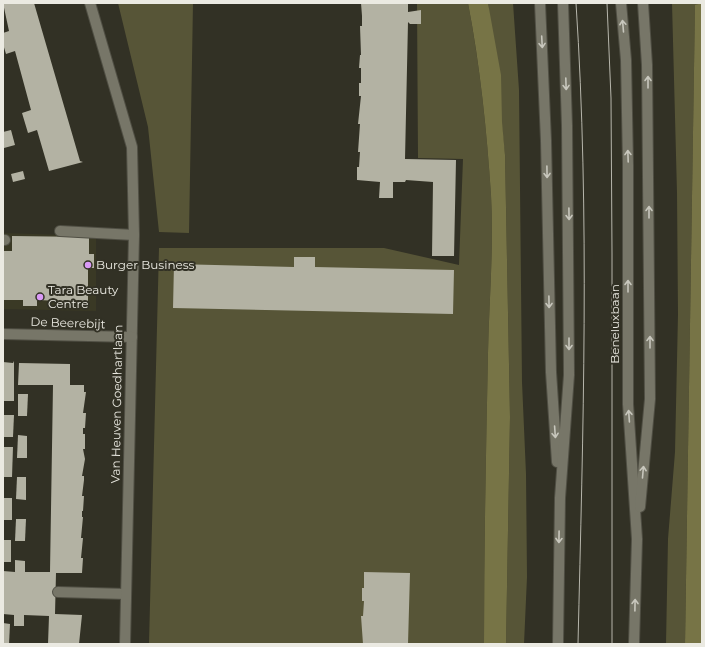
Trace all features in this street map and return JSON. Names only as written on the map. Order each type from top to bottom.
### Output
[{"type":"main road","name":"Van Heuven Goedhartlaan","points":[[90,3],[132,147],[134,235],[125,644]]},
{"type":"main road","points":[[540,3],[546,141],[551,372],[560,498]]},
{"type":"main road","points":[[558,644],[560,498],[569,375],[567,126],[563,3]]},
{"type":"main road","name":"Beneluxbaan","points":[[621,3],[626,60],[628,165],[628,404],[636,539],[634,644]]},
{"type":"main road","points":[[636,539],[650,399],[647,65],[643,3]]},
{"type":"main road","points":[[60,231],[134,235]]},
{"type":"main road","name":"De Beerebijt","points":[[3,334],[132,338]]},
{"type":"main road","points":[[58,592],[126,594]]},
{"type":"shaded area","points":[[118,3],[193,3],[189,233],[159,232],[148,127]]},
{"type":"shaded area","points":[[417,3],[468,3],[485,123],[491,195],[492,235],[487,426],[484,644],[149,644],[159,248],[384,248],[459,265],[463,159],[418,158]]},
{"type":"shaded area","points":[[468,3],[488,3],[501,75],[502,122],[505,155],[510,417],[506,644],[484,644],[486,462],[492,215],[485,123],[476,50]]},
{"type":"shaded area","points":[[488,3],[513,3],[519,90],[522,382],[526,474],[527,577],[524,644],[506,644],[510,417],[505,155]]},
{"type":"shaded area","points":[[672,3],[701,3],[695,6],[685,644],[666,644],[668,539],[675,452],[678,314],[677,193]]},
{"type":"shaded area","points":[[702,3],[702,644],[685,644],[695,5]]},
{"type":"shaded area","points":[[3,233],[96,236],[96,311],[3,309]]},
{"type":"building","points":[[3,3],[34,3],[80,161],[83,162],[49,171],[37,130],[28,133],[22,113],[31,110],[15,51],[6,54],[3,44],[3,33],[9,31]]},
{"type":"building","points":[[361,3],[408,3],[408,12],[421,10],[421,24],[410,24],[408,22],[405,159],[456,160],[454,256],[432,256],[433,182],[406,180],[405,182],[393,182],[393,198],[379,198],[380,182],[357,180],[357,167],[359,167],[360,152],[358,152],[360,124],[358,124],[361,96],[359,96],[359,83],[361,83],[361,68],[359,68],[361,55],[360,26],[362,26]]},
{"type":"building","points":[[11,130],[15,145],[4,148],[3,132]]},
{"type":"building","points":[[23,171],[25,179],[13,182],[11,174]]},
{"type":"building","points":[[12,236],[89,237],[89,254],[94,254],[94,268],[88,268],[88,302],[75,301],[75,307],[61,307],[61,301],[37,300],[37,306],[23,306],[23,300],[3,300],[3,251],[12,251]]},
{"type":"building","points":[[294,257],[315,257],[315,267],[454,270],[453,314],[173,308],[174,264],[294,267]]},
{"type":"building","points":[[14,361],[14,401],[3,401],[3,362],[13,363]]},
{"type":"building","points":[[19,363],[70,364],[70,385],[84,385],[84,392],[86,392],[83,413],[86,413],[85,428],[83,428],[83,434],[85,434],[85,449],[83,449],[85,459],[82,476],[84,476],[84,480],[82,496],[84,496],[81,538],[83,538],[81,558],[83,558],[82,573],[56,573],[55,614],[82,615],[79,644],[48,644],[49,616],[24,615],[24,626],[14,626],[14,615],[3,614],[3,571],[15,572],[15,560],[25,561],[25,572],[50,572],[53,385],[18,385]]},
{"type":"building","points":[[18,394],[28,394],[27,416],[18,416]]},
{"type":"building","points":[[4,415],[14,415],[13,437],[4,437]]},
{"type":"building","points":[[18,435],[27,436],[27,458],[17,458]]},
{"type":"building","points":[[3,447],[13,447],[12,477],[3,477]]},
{"type":"building","points":[[17,477],[26,477],[26,500],[16,499]]},
{"type":"building","points":[[3,498],[12,498],[12,520],[3,520]]},
{"type":"building","points":[[16,519],[26,519],[25,541],[15,541]]},
{"type":"building","points":[[3,540],[11,540],[11,562],[3,562]]},
{"type":"building","points":[[364,572],[410,573],[408,644],[363,644],[361,616],[363,616],[364,601],[362,601],[362,588],[364,588]]},
{"type":"building","points":[[3,623],[10,624],[9,644],[3,644]]},
{"type":"tram line","points":[[576,3],[583,163],[584,243],[583,404],[578,644]]},
{"type":"tram line","points":[[607,3],[611,98],[612,644]]},
{"type":"place","name":"Burger Business","points":[[88,265]]},
{"type":"place","name":"Tara Beauty Centre","points":[[40,297]]}]
